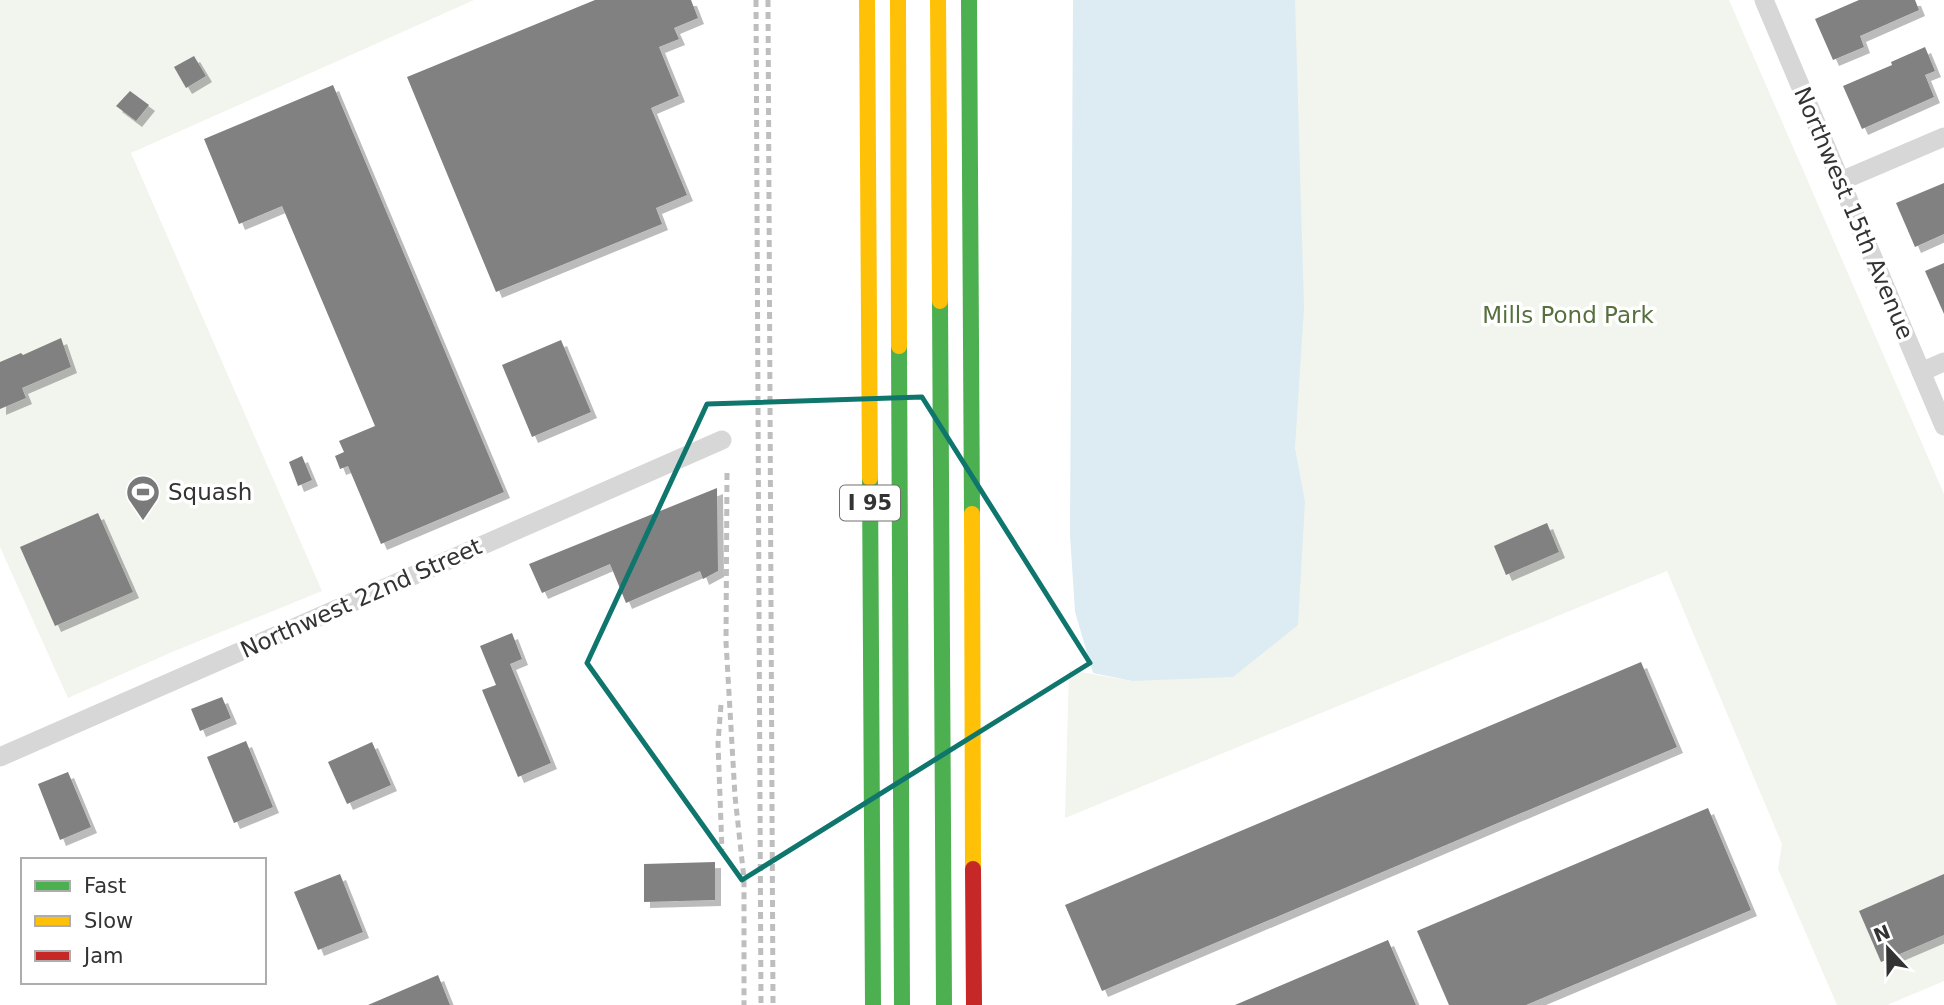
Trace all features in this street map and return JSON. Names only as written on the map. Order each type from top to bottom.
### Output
[{"type":"highway","name":"I 95","points":[[867,0],[873,1005]]},
{"type":"highway","points":[[898,0],[902,1005]]},
{"type":"highway","points":[[938,0],[944,1005]]},
{"type":"highway","points":[[970,0],[974,1005]]},
{"type":"street","name":"Northwest 15th Avenue","points":[[1764,0],[1944,426]]},
{"type":"street","points":[[1841,181],[1944,136]]},
{"type":"street","points":[[1921,372],[1944,362]]},
{"type":"street","name":"Northwest 22nd Street","points":[[0,757],[722,440]]},
{"type":"highlighted area","points":[[922,397],[1090,663],[742,880],[587,663],[707,404]]},
{"type":"green space","points":[[0,0],[474,0],[131,153],[322,591],[68,698],[0,547]]},
{"type":"green space","name":"Mills Pond Park","points":[[1292,0],[1729,0],[1944,494],[1944,981],[1887,1005],[1837,1005],[1778,869],[1782,844],[1667,571],[1065,818],[1069,670],[1132,681],[1305,501],[1295,447]]},
{"type":"shaded area","points":[[1073,0],[1295,0],[1304,308],[1295,447],[1305,501],[1298,625],[1233,677],[1132,681],[1093,673],[1075,612],[1070,535]]},
{"type":"building","points":[[595,0],[691,0],[698,18],[674,28],[679,39],[659,47],[679,96],[651,108],[687,195],[656,208],[662,224],[496,292],[407,77]]},
{"type":"building","points":[[1859,0],[1915,0],[1919,10],[1860,36],[1864,47],[1833,60],[1815,19]]},
{"type":"building","points":[[1925,47],[1935,71],[1925,75],[1934,97],[1862,129],[1843,86]]},
{"type":"building","points":[[194,56],[206,76],[186,88],[174,67]]},
{"type":"building","points":[[333,85],[504,492],[381,544],[348,466],[340,469],[335,456],[344,452],[339,441],[375,426],[282,206],[239,224],[204,139]]},
{"type":"building","points":[[130,91],[149,105],[136,121],[116,106]]},
{"type":"building","points":[[1944,183],[1944,234],[1915,247],[1896,203]]},
{"type":"building","points":[[1944,263],[1944,314],[1925,271]]},
{"type":"building","points":[[61,338],[71,367],[22,388],[26,398],[0,409],[0,362]]},
{"type":"building","points":[[561,340],[591,412],[532,437],[502,365]]},
{"type":"building","points":[[302,456],[312,480],[298,486],[289,462]]},
{"type":"building","points":[[717,488],[718,571],[703,579],[700,571],[626,603],[610,564],[542,593],[529,564]]},
{"type":"building","points":[[98,513],[133,592],[55,626],[20,547]]},
{"type":"building","points":[[1547,523],[1559,552],[1506,575],[1494,546]]},
{"type":"building","points":[[512,633],[522,659],[510,664],[551,763],[518,777],[482,690],[496,685],[480,646]]},
{"type":"building","points":[[1641,662],[1677,747],[1102,991],[1065,905]]},
{"type":"building","points":[[222,697],[231,718],[200,731],[191,709]]},
{"type":"building","points":[[246,741],[273,807],[234,823],[207,757]]},
{"type":"building","points":[[372,742],[391,785],[347,804],[328,762]]},
{"type":"building","points":[[68,772],[91,827],[60,840],[38,784]]},
{"type":"building","points":[[1708,808],[1751,910],[1526,1005],[1449,1005],[1417,931]]},
{"type":"building","points":[[715,862],[715,900],[644,902],[644,864]]},
{"type":"building","points":[[340,874],[363,932],[318,950],[294,892]]},
{"type":"building","points":[[1944,874],[1944,935],[1881,962],[1859,911]]},
{"type":"building","points":[[1388,940],[1416,1005],[1235,1005]]},
{"type":"building","points":[[438,975],[450,1005],[368,1005]]},
{"type":"railway","points":[[756,0],[761,1005]]},
{"type":"railway","points":[[768,0],[773,1005]]},
{"type":"railway","points":[[727,473],[726,642],[735,796],[744,879],[744,1005]]},
{"type":"railway","points":[[721,705],[718,743],[722,850]]},
{"type":"traffic: fast","points":[[969,0],[972,514]]},
{"type":"traffic: fast","points":[[940,301],[944,1005]]},
{"type":"traffic: fast","points":[[899,346],[902,1005]]},
{"type":"traffic: fast","points":[[870,478],[873,1005]]},
{"type":"traffic: slow","points":[[867,0],[870,478]]},
{"type":"traffic: slow","points":[[898,0],[899,346]]},
{"type":"traffic: slow","points":[[938,0],[940,301]]},
{"type":"traffic: slow","points":[[972,514],[973,869]]},
{"type":"traffic: jam","points":[[973,869],[974,1005]]},
{"type":"place","name":"Squash","points":[[143,522]]}]
